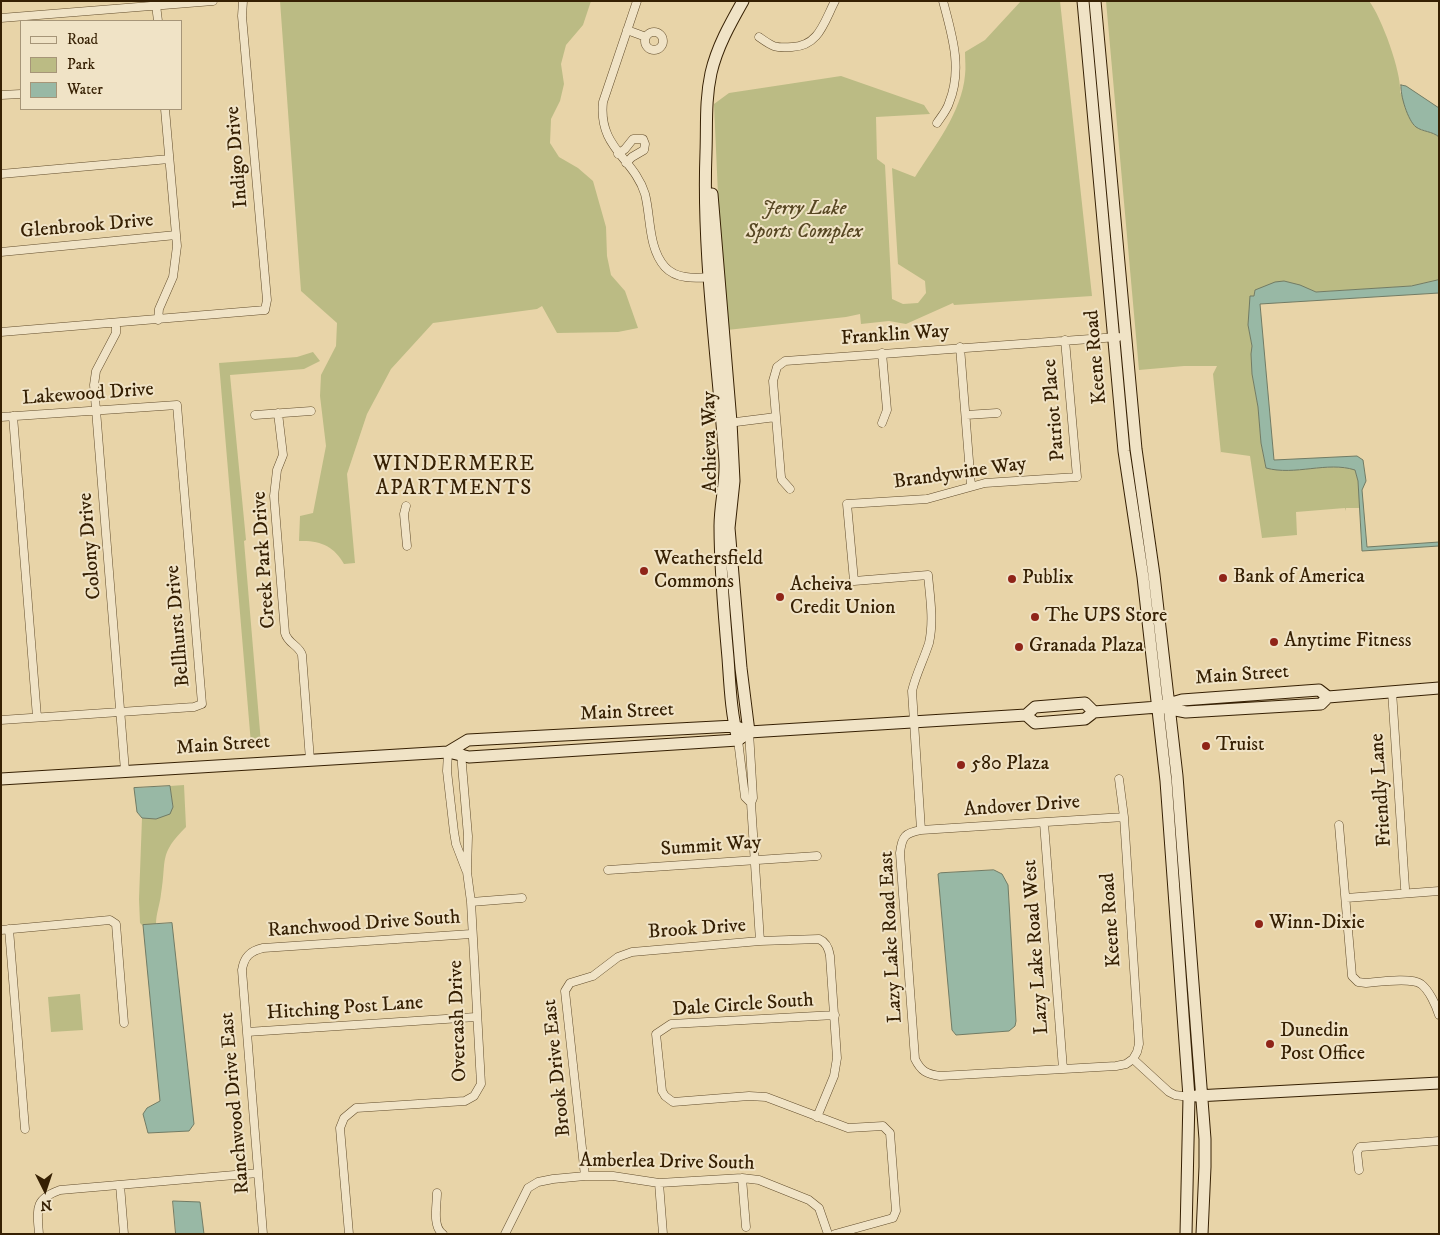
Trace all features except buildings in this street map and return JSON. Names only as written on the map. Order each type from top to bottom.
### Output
[{"type":"main road","name":"Achieva Way","points":[[743,1],[725,34],[712,71],[706,111],[706,152],[710,170],[714,277],[726,423],[734,481],[729,528],[741,668],[749,732]]},
{"type":"main road","name":"Keene Road","points":[[1083,1],[1102,148],[1113,204],[1124,451],[1138,536],[1158,707],[1176,910],[1189,1097],[1186,1234]]},
{"type":"main road","name":"Keene Road","points":[[1095,1],[1102,148],[1101,205],[1154,575],[1177,776],[1202,1096],[1205,1167],[1202,1234]]},
{"type":"main road","name":"Achieva Way","points":[[726,423],[720,525],[723,602],[738,740]]},
{"type":"main road","name":"Main Street","points":[[1,779],[448,752],[461,750],[468,740],[735,726],[749,732],[1026,715],[1035,723],[1085,719],[1094,712],[1170,706],[1182,700],[1319,690],[1328,697],[1439,688]]},
{"type":"main road","points":[[738,740],[749,732]]},
{"type":"main road","points":[[547,752],[552,747],[572,744],[586,734]]},
{"type":"main road","name":"Main Street","points":[[461,750],[469,757],[738,740]]},
{"type":"main road","points":[[1189,1097],[1439,1083]]},
{"type":"street","points":[[1,18],[214,1]]},
{"type":"street","name":"Indigo Drive","points":[[158,320],[265,310],[267,300],[242,16],[243,1]]},
{"type":"street","points":[[637,1],[606,91],[602,115],[608,136],[618,154],[637,177],[644,193],[654,246],[658,256],[666,267],[675,274],[685,277],[714,277]]},
{"type":"street","points":[[759,37],[772,47],[806,45],[817,36],[835,1]]},
{"type":"street","points":[[937,123],[949,105],[957,80],[953,39],[943,1]]},
{"type":"street","points":[[156,5],[158,20]]},
{"type":"street","points":[[627,30],[646,37]]},
{"type":"street","points":[[1,95],[20,94]]},
{"type":"street","points":[[1,332],[158,320],[159,309],[173,277],[176,260],[176,235],[165,110]]},
{"type":"street","points":[[618,154],[633,139],[643,139],[645,144],[644,150],[626,163]]},
{"type":"street","points":[[1,174],[169,159]]},
{"type":"street","name":"Glenbrook Drive","points":[[1,252],[176,235]]},
{"type":"street","name":"Colony Drive","points":[[116,323],[114,339],[96,371],[94,385],[125,771]]},
{"type":"street","name":"Franklin Way","points":[[790,489],[782,480],[773,376],[777,367],[785,361],[1120,336]]},
{"type":"street","name":"Patriot Place","points":[[1065,340],[1077,477]]},
{"type":"street","points":[[960,347],[971,486]]},
{"type":"street","points":[[882,353],[887,410],[882,423]]},
{"type":"street","name":"Lakewood Drive","points":[[1,416],[177,405]]},
{"type":"street","name":"Bellhurst Drive","points":[[1,720],[194,707],[202,704],[177,405]]},
{"type":"street","points":[[256,415],[311,411]]},
{"type":"street","name":"Creek Park Drive","points":[[278,413],[283,455],[277,470],[274,496],[286,633],[288,640],[299,648],[302,655],[310,760]]},
{"type":"street","points":[[966,415],[997,413]]},
{"type":"street","points":[[13,416],[38,717]]},
{"type":"street","points":[[726,423],[776,418]]},
{"type":"street","name":"Brandywine Way","points":[[913,722],[912,691],[929,641],[931,624],[928,575],[854,581],[847,504],[926,498],[985,483],[1077,477]]},
{"type":"street","points":[[406,506],[404,514],[407,546]]},
{"type":"street","name":"Friendly Lane","points":[[1392,691],[1405,888]]},
{"type":"street","points":[[913,722],[921,830]]},
{"type":"street","points":[[749,732],[753,798],[750,803]]},
{"type":"street","points":[[738,740],[745,797],[750,803],[756,860],[760,941]]},
{"type":"street","name":"Overcash Drive","points":[[349,1234],[340,1128],[344,1118],[356,1108],[461,1101],[472,1098],[478,1090],[481,1081],[471,934],[471,902],[467,872],[468,836],[461,750]]},
{"type":"street","name":"Overcash Drive","points":[[448,752],[447,771],[454,832],[456,844],[467,872]]},
{"type":"street","name":"Keene Road","points":[[1118,779],[1124,817],[1138,1044],[1134,1059]]},
{"type":"street","name":"Andover Drive","points":[[921,830],[1124,817]]},
{"type":"street","name":"Lazy Lake Road West","points":[[1044,822],[1063,1069]]},
{"type":"street","points":[[1340,826],[1352,976],[1358,982],[1366,983],[1413,981],[1421,984],[1437,1004],[1439,1015]]},
{"type":"street","name":"Lazy Lake Road East","points":[[921,830],[909,832],[904,837],[900,853],[915,1059],[921,1070],[929,1075],[940,1076],[1063,1069]]},
{"type":"street","name":"Summit Way","points":[[608,870],[817,856]]},
{"type":"street","points":[[1346,898],[1439,891]]},
{"type":"street","points":[[471,902],[522,898]]},
{"type":"street","points":[[26,1129],[5,929],[110,920],[116,924],[124,1023]]},
{"type":"street","name":"Ranchwood Drive South","points":[[242,970],[243,963],[248,955],[253,950],[263,948],[471,934]]},
{"type":"street","name":"Brook Drive","points":[[566,987],[572,982],[593,976],[618,957],[632,952],[760,941],[819,939],[827,947],[830,956],[834,1015]]},
{"type":"street","name":"Ranchwood Drive East","points":[[242,970],[263,1234]]},
{"type":"street","name":"Brook Drive East","points":[[566,987],[565,994],[585,1176]]},
{"type":"street","points":[[834,1015],[836,1067],[817,1117],[848,1128],[882,1126],[890,1133],[896,1211],[893,1218],[835,1234]]},
{"type":"street","name":"Dale Circle South","points":[[817,1117],[766,1097],[749,1096],[674,1102],[665,1096],[662,1091],[656,1034],[671,1024],[834,1015]]},
{"type":"street","name":"Hitching Post Lane","points":[[247,1032],[476,1017]]},
{"type":"street","points":[[1063,1069],[1116,1066],[1126,1064],[1134,1059],[1169,1092],[1189,1097]]},
{"type":"street","points":[[1359,1170],[1357,1152],[1360,1147],[1439,1141]]},
{"type":"street","points":[[39,1234],[38,1207],[42,1199],[48,1194],[60,1190],[258,1173]]},
{"type":"street","name":"Amberlea Drive South","points":[[505,1234],[528,1188],[538,1182],[585,1176],[621,1177],[659,1183],[742,1178],[759,1180],[809,1200],[820,1208],[828,1234]]},
{"type":"street","points":[[742,1178],[746,1227]]},
{"type":"street","points":[[659,1183],[663,1234]]},
{"type":"street","points":[[120,1185],[124,1234]]},
{"type":"street","points":[[437,1192],[437,1224],[439,1231],[443,1234]]},
{"type":"green space","points":[[280,1],[591,1],[583,25],[566,45],[561,64],[564,84],[560,101],[551,119],[550,143],[559,157],[578,168],[593,181],[606,227],[607,256],[611,275],[625,291],[638,328],[618,332],[557,333],[542,306],[537,309],[433,323],[391,369],[367,414],[347,474],[355,563],[344,564],[336,553],[326,545],[299,541],[300,516],[313,513],[326,446],[320,396],[321,375],[336,346],[337,323],[301,291]]},
{"type":"green space","name":"Jerry Lake Sports Complex","points":[[1021,1],[1060,1],[1092,296],[954,305],[953,303],[906,324],[889,321],[861,324],[860,314],[727,330],[721,263],[714,104],[729,93],[841,76],[924,105],[930,114],[876,117],[877,159],[885,165],[892,299],[903,304],[918,303],[926,293],[925,281],[898,264],[892,168],[915,177],[946,129],[959,102],[965,75],[965,52],[985,40]]},
{"type":"green space","points":[[1106,1],[1369,1],[1390,45],[1398,72],[1400,92],[1421,130],[1433,133],[1439,137],[1439,280],[1411,286],[1316,292],[1284,281],[1255,290],[1248,325],[1252,346],[1252,374],[1266,468],[1288,470],[1344,468],[1355,470],[1358,481],[1360,508],[1346,508],[1346,511],[1345,508],[1296,512],[1297,535],[1262,538],[1250,456],[1221,452],[1221,454],[1213,374],[1217,366],[1184,366],[1139,370]]},
{"type":"green space","points":[[313,352],[320,361],[304,369],[230,375],[246,540],[244,541],[261,743],[251,744],[219,363],[297,357]]},
{"type":"green space","points":[[184,785],[186,827],[167,851],[156,924],[143,926],[140,923],[139,899],[142,818],[156,819],[173,807],[170,786]]},
{"type":"green space","points":[[80,994],[83,1030],[51,1032],[48,997]]},
{"type":"water","points":[[1401,85],[1406,86],[1439,108],[1439,137],[1419,129],[1413,124],[1405,108]]},
{"type":"water","points":[[1439,280],[1439,293],[1260,304],[1274,460],[1357,456],[1363,460],[1366,481],[1362,490],[1367,547],[1439,542],[1439,546],[1362,551],[1358,481],[1355,470],[1333,467],[1288,470],[1266,468],[1252,374],[1252,346],[1248,325],[1250,296],[1254,296],[1255,290],[1275,282],[1284,281],[1316,292],[1411,286]]},
{"type":"water","points":[[170,786],[173,807],[170,814],[156,819],[142,818],[137,812],[134,788]]},
{"type":"water","points":[[994,870],[1002,874],[1008,885],[1015,1026],[1009,1031],[956,1035],[952,1030],[938,874]]},
{"type":"water","points":[[172,923],[194,1124],[189,1131],[148,1133],[143,1114],[147,1108],[160,1101],[143,925]]},
{"type":"water","points":[[173,1201],[200,1202],[204,1234],[176,1234]]},
{"type":"place","name":"Weathersfield Commons","points":[[644,571]]},
{"type":"place","name":"Bank of America","points":[[1223,578]]},
{"type":"place","name":"Publix","points":[[1012,579]]},
{"type":"place","name":"Acheiva Credit Union","points":[[780,597]]},
{"type":"place","name":"The UPS Store","points":[[1035,617]]},
{"type":"place","name":"Anytime Fitness","points":[[1274,642]]},
{"type":"place","name":"Granada Plaza","points":[[1019,647]]},
{"type":"place","name":"Truist","points":[[1206,746]]},
{"type":"place","name":"580 Plaza","points":[[961,765]]},
{"type":"place","name":"Winn-Dixie","points":[[1259,924]]},
{"type":"place","name":"Dunedin Post Office","points":[[1270,1044]]},
{"type":"district","name":"WINDERMERE APARTMENTS","points":[[454,478]]}]
